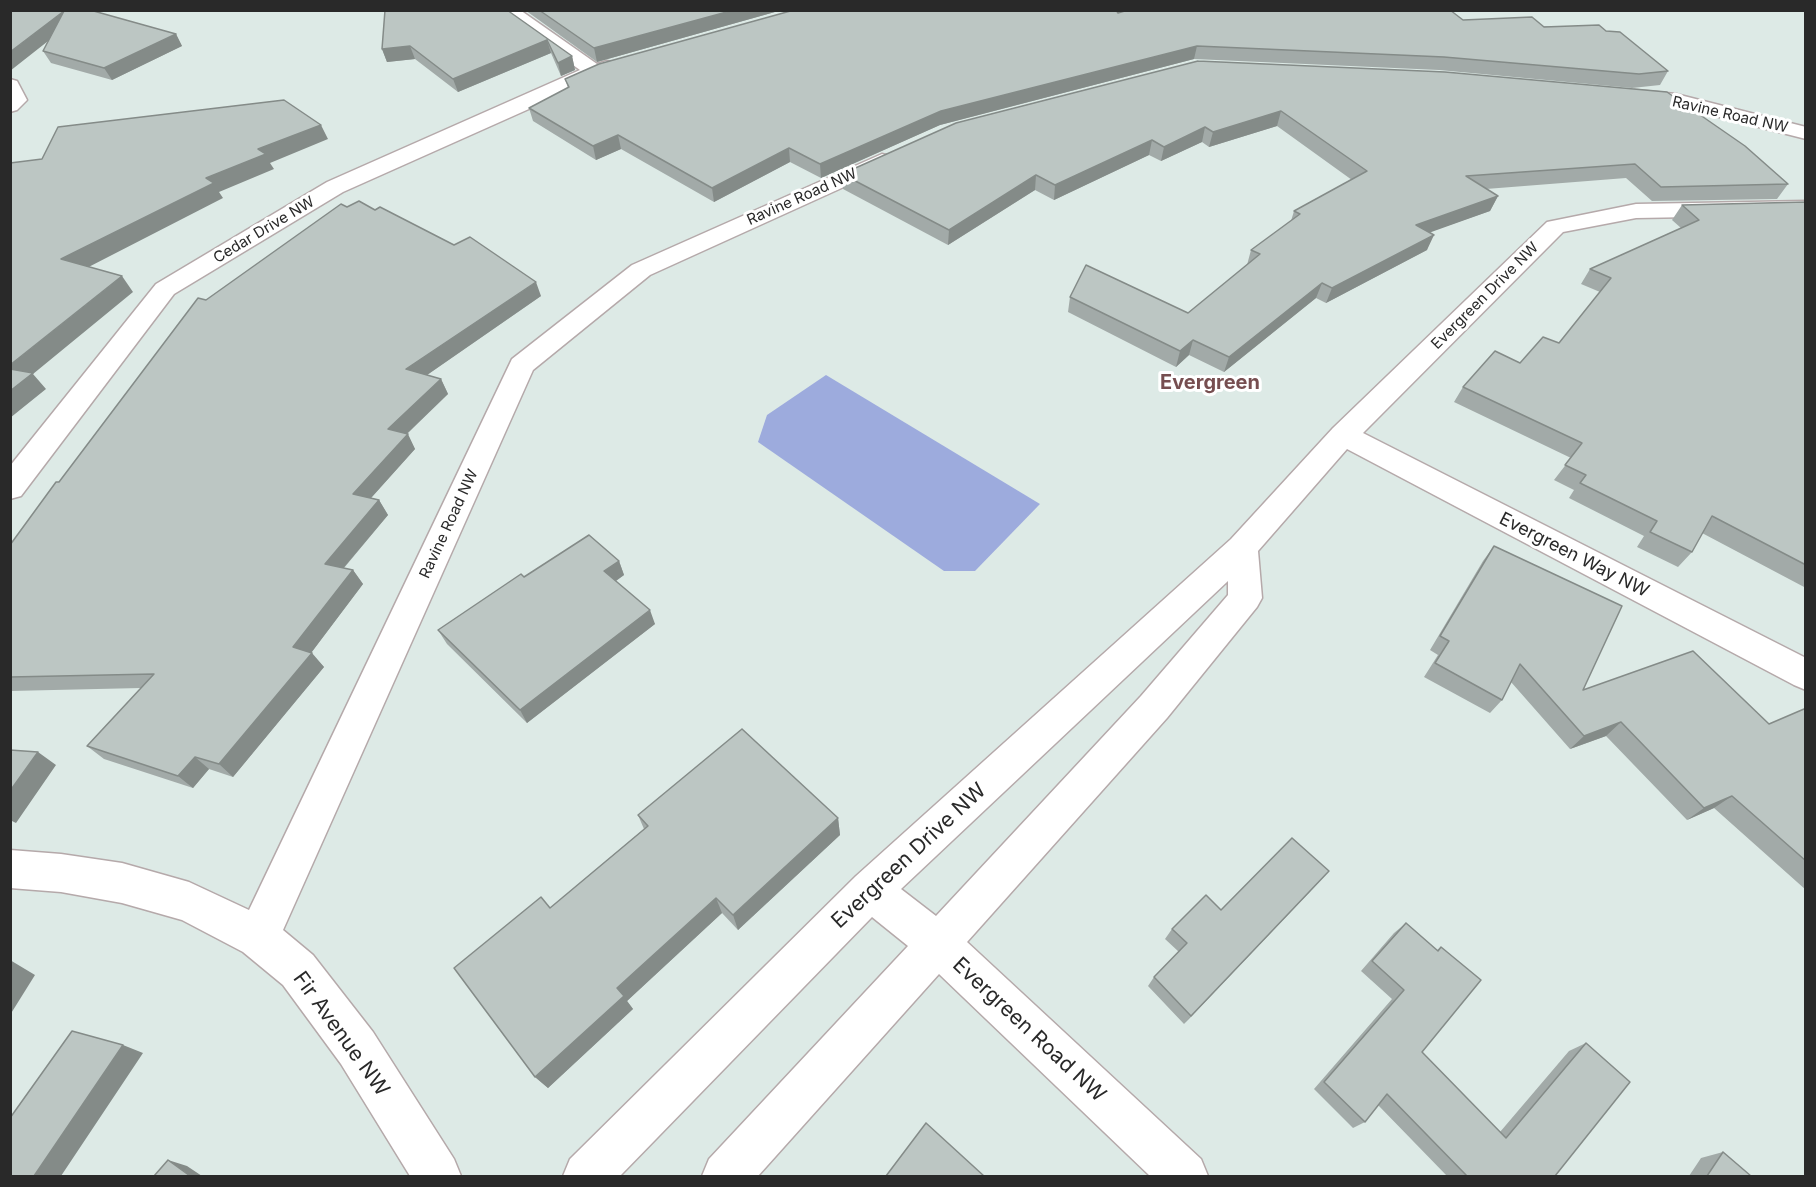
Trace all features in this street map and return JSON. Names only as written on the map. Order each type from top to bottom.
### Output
[{"type":"street","points":[[505,10],[519,17],[594,71]]},
{"type":"street","name":"Cedar Drive NW","points":[[10,488],[165,289],[335,187],[594,71],[627,62]]},
{"type":"street","name":"Ravine Road NW","points":[[1617,95],[1676,100],[1806,133]]},
{"type":"street","points":[[1779,126],[1806,156]]},
{"type":"street","name":"Ravine Road NW","points":[[258,937],[522,365],[641,270],[906,150]]},
{"type":"street","name":"Evergreen Drive NW","points":[[587,1176],[870,890],[1242,548],[1343,435],[1555,227],[1636,211],[1806,208]]},
{"type":"street","name":"Evergreen Way NW","points":[[1343,435],[1806,675]]},
{"type":"street","points":[[726,1176],[1154,707],[1245,598],[1242,548]]},
{"type":"street","name":"Fir Avenue NW","points":[[10,869],[61,873],[122,883],[189,902],[258,937],[297,970],[357,1048],[437,1176]]},
{"type":"street","name":"Evergreen Road NW","points":[[870,890],[938,944],[1184,1176]]},
{"type":"shaded area","points":[[826,375],[1040,504],[975,571],[944,571],[758,442],[767,415]]},
{"type":"building","points":[[10,10],[90,10],[176,34],[104,68],[43,51],[64,11],[10,52]]},
{"type":"building","points":[[385,10],[507,10],[572,56],[558,63],[547,40],[453,79],[410,46],[382,49]]},
{"type":"building","points":[[539,10],[734,10],[594,48]]},
{"type":"building","points":[[794,10],[1116,10],[1118,13],[1128,10],[1450,10],[1463,20],[1532,17],[1544,27],[1599,25],[1606,31],[1620,32],[1668,71],[1639,74],[1444,57],[1197,46],[941,111],[820,164],[789,148],[712,188],[618,135],[593,146],[529,108],[569,87],[565,79],[599,64]]},
{"type":"building","points":[[1198,61],[1445,72],[1667,92],[1745,146],[1788,184],[1661,187],[1635,164],[1466,176],[1498,196],[1416,225],[1434,235],[1332,288],[1322,283],[1229,357],[1193,340],[1180,351],[1070,297],[1086,265],[1188,313],[1260,254],[1251,250],[1300,214],[1294,211],[1367,171],[1281,111],[1213,132],[1205,127],[1164,147],[1152,140],[1055,185],[1036,175],[949,230],[842,174],[956,123]]},
{"type":"building","points":[[284,100],[321,125],[258,149],[266,154],[206,178],[214,183],[61,259],[122,276],[10,365],[10,163],[42,159],[58,127]]},
{"type":"building","points":[[359,201],[375,210],[380,207],[454,245],[470,237],[536,282],[406,369],[441,379],[388,429],[408,434],[353,494],[379,500],[325,564],[353,570],[293,647],[312,653],[219,764],[195,757],[178,776],[87,746],[154,674],[10,677],[10,545],[198,298],[206,300],[341,204],[347,207]]},
{"type":"building","points":[[1806,202],[1806,565],[1712,516],[1692,552],[1650,532],[1657,521],[1580,483],[1586,475],[1565,465],[1582,443],[1463,387],[1495,351],[1520,363],[1543,337],[1559,343],[1611,278],[1590,269],[1699,220],[1682,205]]},
{"type":"building","points":[[10,369],[33,373],[10,391]]},
{"type":"building","points":[[589,535],[619,561],[604,571],[650,610],[520,710],[438,630],[521,574],[524,577]]},
{"type":"building","points":[[1494,546],[1622,606],[1583,690],[1693,651],[1769,724],[1804,709],[1806,711],[1806,861],[1732,796],[1704,808],[1621,722],[1584,736],[1520,664],[1502,700],[1435,663],[1449,641],[1440,636]]},
{"type":"building","points":[[742,729],[838,818],[733,915],[716,898],[617,988],[624,996],[535,1077],[454,968],[541,897],[550,908],[648,826],[638,815]]},
{"type":"building","points":[[10,750],[38,752],[10,791]]},
{"type":"building","points":[[1292,838],[1329,871],[1191,1016],[1154,977],[1187,943],[1172,929],[1206,895],[1221,910]]},
{"type":"building","points":[[1406,923],[1438,951],[1441,947],[1481,980],[1422,1052],[1506,1138],[1586,1043],[1630,1082],[1555,1176],[1467,1176],[1387,1094],[1365,1122],[1324,1082],[1404,990],[1372,961]]},
{"type":"building","points":[[72,1031],[123,1045],[34,1176],[10,1176],[10,1118]]},
{"type":"building","points":[[926,1123],[984,1176],[886,1176]]},
{"type":"building","points":[[1723,1152],[1751,1176],[1707,1176]]},
{"type":"building","points":[[168,1160],[190,1176],[154,1176]]},
{"type":"district","name":"Evergreen","points":[[1210,383]]}]
